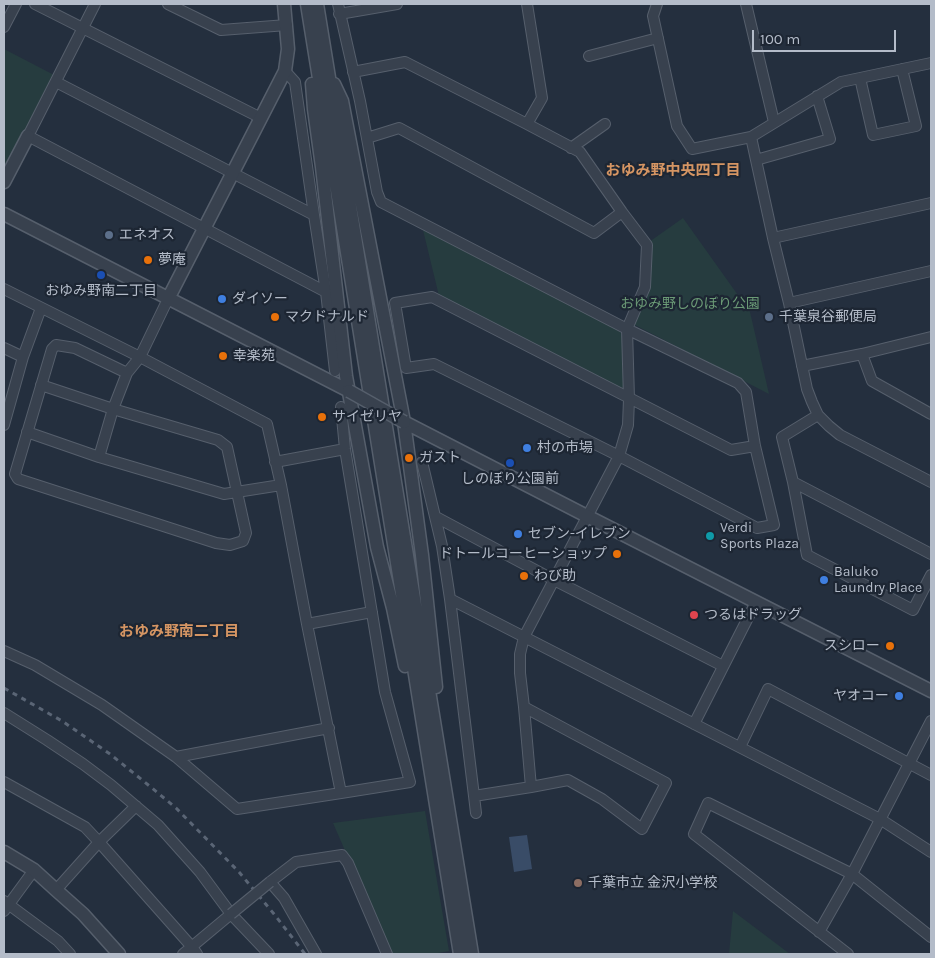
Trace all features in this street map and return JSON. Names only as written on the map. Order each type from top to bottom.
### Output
[{"type":"street","points":[[4,27],[16,4]]},
{"type":"street","points":[[35,4],[261,118]]},
{"type":"street","points":[[4,182],[95,4]]},
{"type":"street","points":[[168,4],[221,30],[287,25]]},
{"type":"street","points":[[99,457],[126,373],[140,357],[285,71],[288,49],[284,4]]},
{"type":"street","points":[[306,4],[460,954]]},
{"type":"street","points":[[317,4],[472,954]]},
{"type":"street","points":[[397,4],[339,9],[377,192],[381,202],[627,330],[738,383],[746,392],[755,446],[774,525],[757,528],[619,456],[434,364],[406,368],[395,304],[432,297],[731,450],[755,446]]},
{"type":"street","points":[[527,4],[542,98],[527,124]]},
{"type":"street","points":[[657,4],[653,16],[677,126],[692,149],[751,137],[841,82],[931,62]]},
{"type":"street","points":[[746,4],[774,122]]},
{"type":"street","points":[[310,28],[309,40],[314,109],[349,391],[377,547],[394,608],[418,731],[425,743]]},
{"type":"street","points":[[589,56],[658,38]]},
{"type":"street","points":[[353,72],[405,62],[580,152],[622,212],[648,245],[645,287],[627,330],[628,426],[619,456],[524,637],[520,654],[520,673],[531,787]]},
{"type":"street","points":[[327,68],[342,101],[404,422],[430,631],[439,721],[437,737]]},
{"type":"street","points":[[860,78],[873,135],[916,126],[902,69]]},
{"type":"street","points":[[285,71],[295,82],[326,292],[335,371]]},
{"type":"street","points":[[56,82],[314,215]]},
{"type":"street","points":[[756,160],[830,139],[817,96]]},
{"type":"street","points":[[571,148],[605,124]]},
{"type":"street","points":[[367,138],[398,128],[594,233],[622,212]]},
{"type":"street","points":[[28,136],[326,292]]},
{"type":"street","points":[[751,137],[802,366],[810,396],[818,415],[840,435],[931,482]]},
{"type":"street","points":[[773,238],[931,202]]},
{"type":"street","points":[[4,214],[349,391],[404,422],[588,517],[931,691]]},
{"type":"street","points":[[789,303],[931,271]]},
{"type":"street","points":[[4,289],[140,357],[267,424],[281,485],[307,624],[342,793]]},
{"type":"street","points":[[4,425],[6,412],[23,357],[42,308]]},
{"type":"street","points":[[802,366],[931,337]]},
{"type":"street","points":[[41,386],[218,440],[227,448],[246,533],[243,541],[230,545],[216,543],[18,479],[15,474],[27,432],[52,349],[56,345],[76,348],[126,373]]},
{"type":"street","points":[[4,348],[23,357]]},
{"type":"street","points":[[862,354],[872,381],[931,414]]},
{"type":"street","points":[[4,651],[34,665],[102,705],[176,757],[236,809],[410,782],[386,692],[345,449],[341,407]]},
{"type":"street","points":[[818,415],[782,437],[793,482],[807,556],[913,610],[931,575]]},
{"type":"street","points":[[27,432],[99,457],[224,494],[281,485]]},
{"type":"street","points":[[275,462],[345,449]]},
{"type":"street","points":[[422,462],[442,546],[476,813]]},
{"type":"street","points":[[793,482],[931,554]]},
{"type":"street","points":[[436,517],[554,580],[723,666]]},
{"type":"street","points":[[450,599],[880,819],[931,852]]},
{"type":"street","points":[[694,724],[756,602]]},
{"type":"street","points":[[307,624],[372,612]]},
{"type":"street","points":[[740,747],[768,689],[931,776]]},
{"type":"street","points":[[474,796],[568,780],[602,799],[642,829],[666,783],[524,707]]},
{"type":"street","points":[[4,713],[83,764],[158,825],[200,872],[231,914],[269,954]]},
{"type":"street","points":[[819,932],[852,874],[931,721]]},
{"type":"street","points":[[176,757],[328,728]]},
{"type":"street","points":[[4,782],[85,827],[195,950]]},
{"type":"street","points":[[848,954],[694,834],[708,803],[852,874],[931,937]]},
{"type":"street","points":[[56,890],[99,842],[136,806]]},
{"type":"street","points":[[4,852],[34,870],[82,914],[119,954]]},
{"type":"street","points":[[182,954],[195,950],[231,914],[296,862],[342,855],[348,863],[387,954]]},
{"type":"street","points":[[34,870],[5,905],[58,941],[70,954]]},
{"type":"street","points":[[270,882],[284,898],[316,954]]},
{"type":"green space","points":[[4,49],[56,76],[4,174]]},
{"type":"green space","name":"おゆみ野しのぼり公園","points":[[683,218],[750,312],[769,394],[633,324],[649,242]]},
{"type":"green space","points":[[423,230],[619,329],[622,336],[624,394],[439,296]]},
{"type":"green space","points":[[425,811],[449,951],[433,954],[390,954],[333,823]]},
{"type":"green space","points":[[733,911],[790,954],[729,954]]},
{"type":"water","points":[[527,835],[532,869],[514,872],[509,837]]},
{"type":"railway","points":[[4,688],[62,721],[110,754],[176,808],[239,872],[305,954]]},
{"type":"place","name":"エネオス","points":[[109,235]]},
{"type":"place","name":"夢庵","points":[[148,260]]},
{"type":"place","name":"おゆみ野南二丁目","points":[[101,275]]},
{"type":"place","name":"ダイソー","points":[[222,299]]},
{"type":"place","name":"マクドナルド","points":[[275,317]]},
{"type":"place","name":"千葉泉谷郵便局","points":[[769,317]]},
{"type":"place","name":"幸楽苑","points":[[223,356]]},
{"type":"place","name":"サイゼリヤ","points":[[322,417]]},
{"type":"place","name":"村の市場","points":[[527,448]]},
{"type":"place","name":"ガスト","points":[[409,458]]},
{"type":"place","name":"しのぼり公園前","points":[[510,463]]},
{"type":"place","name":"セブン-イレブン","points":[[518,534]]},
{"type":"place","name":"Verdi Sports Plaza","points":[[710,536]]},
{"type":"place","name":"ドトールコーヒーショップ","points":[[617,554]]},
{"type":"place","name":"わび助","points":[[524,576]]},
{"type":"place","name":"Baluko Laundry Place","points":[[824,580]]},
{"type":"place","name":"つるはドラッグ","points":[[694,615]]},
{"type":"place","name":"スシロー","points":[[890,646]]},
{"type":"place","name":"ヤオコー","points":[[899,696]]},
{"type":"place","name":"千葉市立 金沢小学校","points":[[578,883]]},
{"type":"district","name":"おゆみ野中央四丁目","points":[[673,171]]},
{"type":"district","name":"おゆみ野南二丁目","points":[[179,632]]}]
